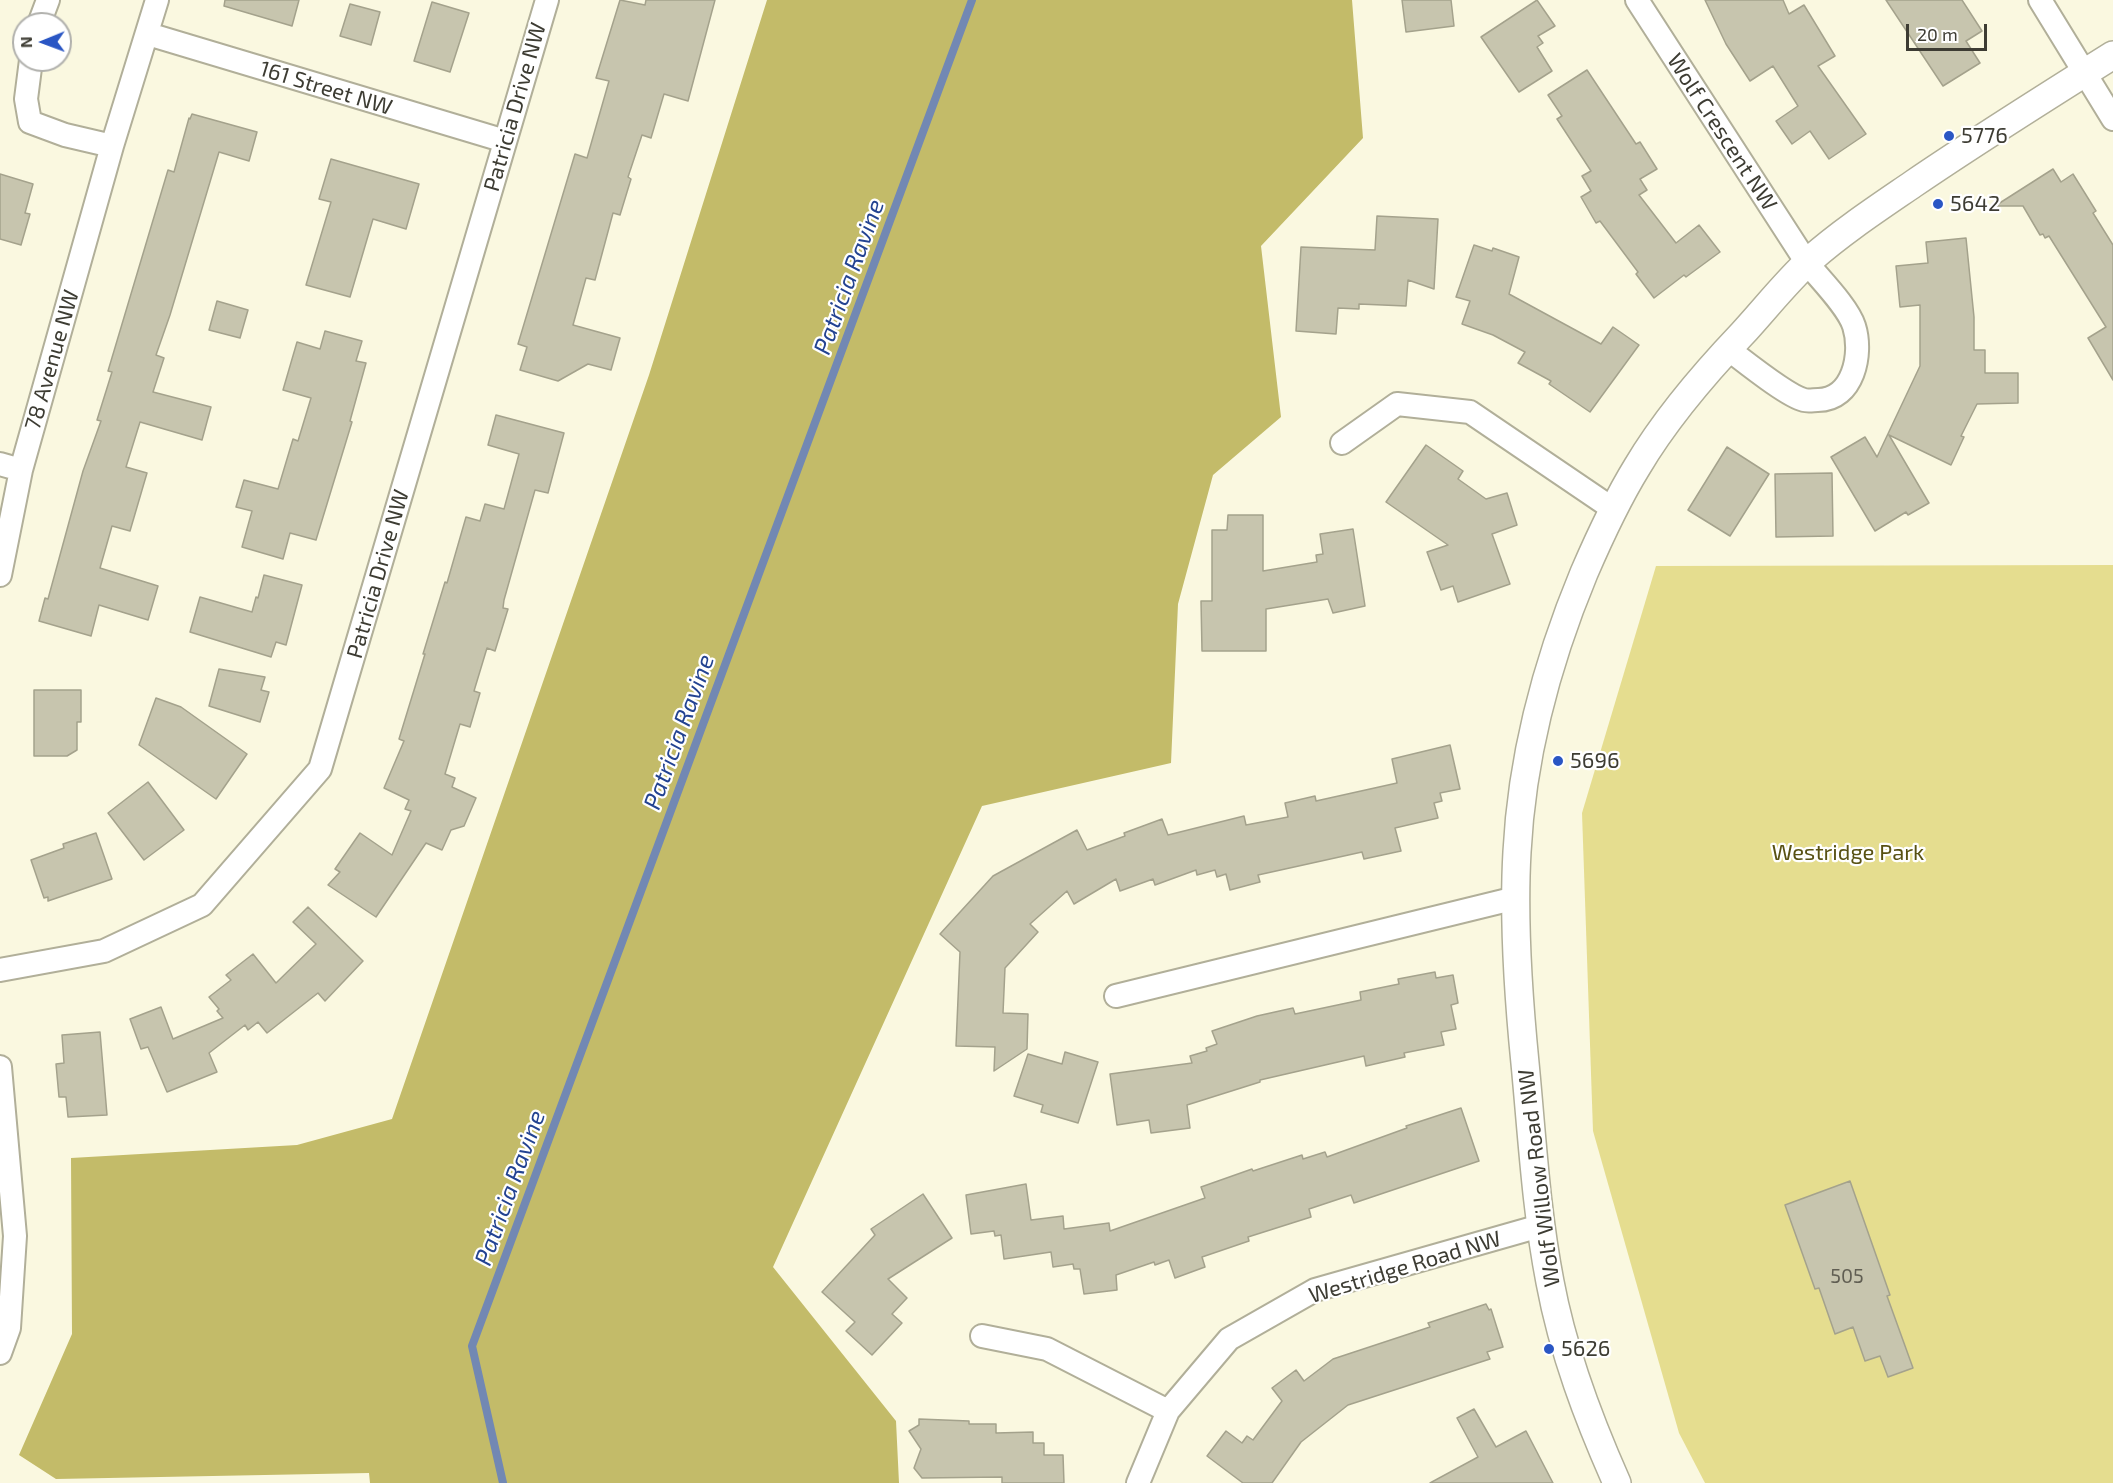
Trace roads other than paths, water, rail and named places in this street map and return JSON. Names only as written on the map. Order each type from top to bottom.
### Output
[{"type":"street","name":"78 Avenue NW","points":[[0,575],[11,467],[157,0]]},
{"type":"street","name":"Patricia Drive NW","points":[[0,970],[104,951],[202,905],[320,769],[546,0]]},
{"type":"street","name":"Wolf Crescent NW","points":[[1636,0],[1807,263]]},
{"type":"street","points":[[2040,0],[2113,119]]},
{"type":"street","name":"161 Street NW","points":[[148,34],[505,141]]},
{"type":"street","name":"Wolf Willow Road NW","points":[[1617,1483],[1582,1400],[1564,1343],[1550,1285],[1540,1226],[1516,963],[1520,806],[1536,715],[1550,663],[1568,611],[1613,509],[1637,466],[1665,425],[1695,386],[1807,263],[1849,228],[1963,150],[2113,55]]},
{"type":"street","points":[[29,72],[26,99],[30,122],[65,135],[112,146]]},
{"type":"street","points":[[1728,349],[1785,390],[1804,400],[1828,400],[1845,389],[1857,359],[1854,325],[1840,303],[1807,263]]},
{"type":"street","points":[[1342,443],[1397,404],[1470,412],[1613,509]]},
{"type":"street","points":[[1116,996],[1516,898]]},
{"type":"street","points":[[0,1067],[15,1236],[9,1328],[0,1353]]},
{"type":"street","name":"Westridge Road NW","points":[[1138,1483],[1168,1411],[1229,1339],[1315,1290],[1540,1226]]},
{"type":"street","points":[[982,1336],[1047,1349],[1168,1411]]},
{"type":"waterway","name":"Patricia Ravine","points":[[503,1483],[472,1346],[972,0]]},
{"type":"place","name":"5776","points":[[1949,136]]},
{"type":"place","name":"5642","points":[[1938,204]]},
{"type":"place","name":"5696","points":[[1558,761]]},
{"type":"place","name":"5626","points":[[1549,1349]]},
{"type":"park label","name":"Westridge Park","points":[[1848,853]]}]
